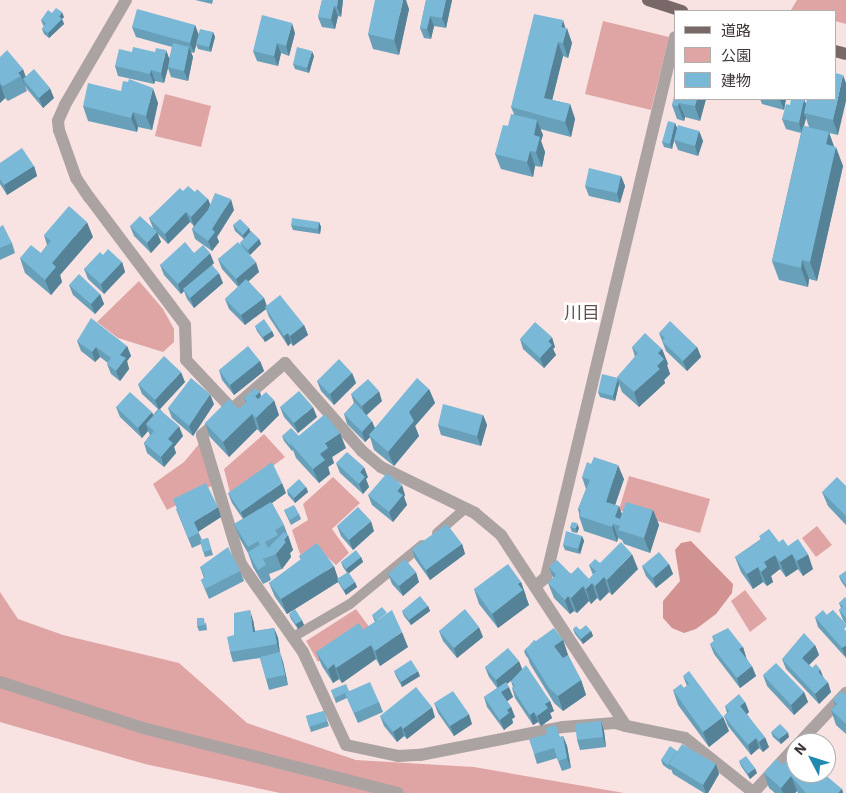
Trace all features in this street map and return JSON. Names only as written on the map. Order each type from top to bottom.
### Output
[{"type":"main road","points":[[648,0],[678,10]]},
{"type":"street","points":[[126,0],[65,105],[58,121],[59,130],[76,178],[185,325],[186,360],[232,409]]},
{"type":"street","points":[[537,586],[546,577],[674,41]]},
{"type":"street","points":[[626,726],[537,586],[501,535],[465,509],[381,467],[362,451],[285,363],[202,435],[241,564],[303,652],[346,745],[398,756],[420,755],[563,727],[615,723],[626,726],[685,738],[753,793],[786,757]]},
{"type":"street","points":[[0,682],[143,728],[398,793]]},
{"type":"street","points":[[808,733],[846,692]]},
{"type":"lane","points":[[293,637],[350,604],[465,509]]},
{"type":"green space","points":[[797,0],[846,0],[846,24],[836,21],[836,10],[791,10]]},
{"type":"green space","points":[[603,21],[669,37],[651,110],[585,94]]},
{"type":"green space","points":[[165,94],[211,106],[201,147],[155,136]]},
{"type":"green space","points":[[139,281],[163,309],[174,329],[174,342],[163,352],[118,338],[97,322]]},
{"type":"green space","points":[[264,434],[285,457],[231,497],[224,469]]},
{"type":"green space","points":[[199,444],[213,485],[167,510],[153,484],[184,462]]},
{"type":"green space","points":[[629,476],[710,499],[700,533],[619,510]]},
{"type":"green space","points":[[333,477],[360,503],[332,529],[349,553],[336,565],[323,553],[304,566],[292,530],[308,520],[303,504]]},
{"type":"green space","points":[[817,526],[832,545],[816,557],[802,538]]},
{"type":"green space","points":[[745,590],[767,619],[750,632],[731,601]]},
{"type":"green space","points":[[0,592],[18,619],[63,635],[179,663],[247,723],[356,760],[474,767],[624,793],[280,793],[145,764],[0,722]]},
{"type":"green space","points":[[356,609],[370,628],[318,662],[306,641]]},
{"type":"shaded area","points":[[691,541],[733,584],[732,593],[716,614],[696,629],[684,633],[672,628],[663,618],[663,601],[680,581],[675,550],[681,543]]},
{"type":"building","points":[[322,0],[338,0],[337,7],[334,6],[331,19],[318,17]]},
{"type":"building","points":[[375,0],[403,0],[394,40],[368,34]]},
{"type":"building","points":[[426,0],[446,0],[442,18],[430,16],[427,29],[420,28]]},
{"type":"building","points":[[56,8],[62,12],[59,16],[62,19],[48,33],[42,29],[46,23],[41,20],[48,10],[52,13]]},
{"type":"building","points":[[137,9],[195,25],[190,43],[132,27]]},
{"type":"building","points":[[534,14],[563,20],[561,27],[567,28],[563,43],[558,42],[544,98],[570,104],[565,122],[511,107]]},
{"type":"building","points":[[262,15],[292,23],[286,46],[277,43],[274,56],[253,51]]},
{"type":"building","points":[[200,29],[213,32],[209,47],[196,44]]},
{"type":"building","points":[[173,43],[189,47],[184,71],[168,67]]},
{"type":"building","points":[[133,47],[155,52],[156,48],[166,50],[161,73],[151,70],[150,74],[115,66],[119,49],[132,52]]},
{"type":"building","points":[[297,47],[312,51],[307,68],[293,64]]},
{"type":"building","points":[[7,50],[23,69],[18,73],[21,76],[3,86],[0,83],[0,57]]},
{"type":"building","points":[[34,69],[50,88],[39,98],[23,79]]},
{"type":"building","points":[[836,73],[843,75],[833,120],[804,113],[807,100],[836,100]]},
{"type":"building","points":[[129,79],[153,88],[146,116],[133,112],[131,118],[83,106],[88,83],[121,91],[123,81],[128,82]]},
{"type":"building","points":[[674,96],[674,100],[697,100],[695,106],[679,103],[678,106],[672,105]]},
{"type":"building","points":[[791,100],[804,100],[799,123],[782,119],[786,104],[790,105]]},
{"type":"building","points":[[511,114],[537,120],[534,135],[540,137],[536,152],[530,151],[527,162],[495,154],[503,125],[508,126]]},
{"type":"building","points":[[668,121],[675,123],[670,144],[662,142]]},
{"type":"building","points":[[678,125],[699,131],[695,146],[674,140]]},
{"type":"building","points":[[803,126],[829,132],[826,144],[836,147],[810,262],[802,260],[801,268],[772,261]]},
{"type":"building","points":[[22,148],[34,166],[4,185],[0,179],[0,163]]},
{"type":"building","points":[[589,168],[621,176],[617,193],[585,186]]},
{"type":"building","points":[[188,186],[195,192],[197,189],[208,199],[191,217],[186,212],[165,234],[149,218],[180,188],[183,191]]},
{"type":"building","points":[[215,193],[231,199],[212,229],[215,232],[208,241],[192,229],[208,210]]},
{"type":"building","points":[[69,206],[87,222],[52,263],[56,267],[45,280],[20,258],[31,245],[41,253],[51,241],[44,235]]},
{"type":"building","points":[[140,216],[157,232],[147,243],[130,226]]},
{"type":"building","points":[[292,218],[319,222],[318,229],[291,225]]},
{"type":"building","points":[[240,219],[249,228],[243,235],[233,225]]},
{"type":"building","points":[[3,225],[12,243],[0,248],[0,227]]},
{"type":"building","points":[[251,231],[259,239],[248,250],[240,243]]},
{"type":"building","points":[[185,242],[194,253],[203,245],[210,253],[178,284],[160,265]]},
{"type":"building","points":[[238,242],[256,262],[236,279],[218,259]]},
{"type":"building","points":[[108,249],[122,262],[101,284],[84,269],[100,252],[103,255]]},
{"type":"building","points":[[212,265],[219,273],[190,298],[183,289]]},
{"type":"building","points":[[79,274],[100,294],[91,304],[69,285]]},
{"type":"building","points":[[246,279],[264,298],[241,315],[225,299]]},
{"type":"building","points":[[280,295],[304,325],[290,336],[288,333],[284,336],[265,307]]},
{"type":"building","points":[[91,318],[127,346],[120,355],[126,358],[116,371],[107,364],[111,358],[96,347],[92,352],[77,341]]},
{"type":"building","points":[[264,319],[272,331],[263,337],[255,326]]},
{"type":"building","points":[[670,321],[697,347],[683,361],[662,341],[665,338],[659,333]]},
{"type":"building","points":[[535,322],[552,337],[548,341],[552,345],[540,358],[520,339]]},
{"type":"building","points":[[645,333],[662,349],[658,353],[664,359],[657,366],[660,369],[634,392],[617,377],[638,353],[632,347]]},
{"type":"building","points":[[248,346],[260,361],[230,385],[219,370]]},
{"type":"building","points":[[164,356],[181,372],[155,400],[138,384]]},
{"type":"building","points":[[339,359],[352,373],[330,394],[317,381]]},
{"type":"building","points":[[602,374],[618,378],[613,396],[598,392]]},
{"type":"building","points":[[191,378],[210,394],[189,426],[168,408]]},
{"type":"building","points":[[417,378],[429,389],[409,412],[414,421],[388,452],[369,435]]},
{"type":"building","points":[[368,379],[379,391],[362,406],[351,394]]},
{"type":"building","points":[[255,388],[260,392],[247,402],[244,398]]},
{"type":"building","points":[[299,391],[313,407],[294,423],[280,407]]},
{"type":"building","points":[[130,392],[152,412],[138,428],[116,407]]},
{"type":"building","points":[[266,392],[274,400],[256,418],[252,414],[223,442],[205,423],[229,399],[239,409],[254,395],[258,399]]},
{"type":"building","points":[[355,403],[372,421],[362,432],[344,414]]},
{"type":"building","points":[[443,404],[483,415],[477,436],[438,425]]},
{"type":"building","points":[[159,409],[179,426],[168,439],[173,443],[161,457],[144,443],[154,431],[146,424]]},
{"type":"building","points":[[325,414],[340,433],[325,443],[328,448],[320,454],[325,460],[313,469],[290,443]]},
{"type":"building","points":[[291,428],[299,436],[290,443],[291,446],[282,436]]},
{"type":"building","points":[[347,452],[364,467],[360,472],[365,477],[359,484],[336,463]]},
{"type":"building","points":[[594,457],[618,465],[606,502],[619,506],[615,517],[620,519],[626,502],[653,510],[644,538],[618,530],[620,526],[613,524],[612,527],[579,516],[581,510],[578,509],[590,480],[582,477],[587,462],[591,464]]},
{"type":"building","points":[[272,462],[282,483],[241,512],[228,493]]},
{"type":"building","points":[[387,473],[402,485],[397,491],[403,495],[389,512],[368,495]]},
{"type":"building","points":[[837,477],[846,486],[846,516],[822,492]]},
{"type":"building","points":[[299,479],[306,487],[294,498],[287,490]]},
{"type":"building","points":[[206,483],[218,507],[194,522],[199,533],[188,538],[173,499]]},
{"type":"building","points":[[271,502],[284,525],[275,530],[278,535],[265,542],[268,548],[284,532],[288,535],[284,540],[286,542],[276,554],[263,559],[266,565],[258,570],[248,552],[260,545],[258,541],[248,547],[234,524]]},
{"type":"building","points":[[294,505],[299,514],[290,520],[284,510]]},
{"type":"building","points":[[358,507],[371,521],[349,540],[337,526]]},
{"type":"building","points":[[572,522],[577,523],[576,528],[570,527]]},
{"type":"building","points":[[447,524],[462,544],[426,570],[412,549]]},
{"type":"building","points":[[769,529],[779,542],[783,539],[788,546],[798,539],[808,554],[797,561],[792,554],[780,562],[775,555],[764,562],[767,567],[761,572],[758,567],[747,574],[735,557],[762,539],[759,536]]},
{"type":"building","points":[[566,531],[582,536],[578,549],[563,545]]},
{"type":"building","points":[[208,538],[211,550],[203,552],[200,540]]},
{"type":"building","points":[[621,542],[632,554],[607,580],[604,577],[595,586],[592,583],[586,589],[583,586],[571,598],[568,596],[565,600],[548,583],[556,575],[549,567],[557,560],[571,574],[578,567],[589,579],[596,571],[589,565],[595,559],[600,563]]},
{"type":"building","points":[[317,543],[334,566],[281,599],[269,583],[301,559],[299,556]]},
{"type":"building","points":[[228,547],[240,571],[205,589],[201,580],[205,577],[200,567]]},
{"type":"building","points":[[356,550],[361,557],[346,569],[341,562]]},
{"type":"building","points":[[659,552],[669,564],[653,578],[642,566]]},
{"type":"building","points":[[405,559],[416,572],[399,586],[388,574]]},
{"type":"building","points":[[508,564],[521,582],[518,584],[523,590],[492,614],[474,589]]},
{"type":"building","points":[[846,571],[846,585],[839,576]]},
{"type":"building","points":[[348,572],[355,582],[344,590],[337,579]]},
{"type":"building","points":[[420,596],[428,606],[409,620],[402,611]]},
{"type":"building","points":[[845,597],[846,618],[839,610],[843,607],[839,603]]},
{"type":"building","points":[[382,607],[387,613],[376,621],[372,615]]},
{"type":"building","points":[[295,609],[302,620],[296,624],[289,614]]},
{"type":"building","points":[[465,609],[479,627],[454,648],[439,631]]},
{"type":"building","points":[[250,610],[253,632],[274,628],[277,644],[230,652],[227,637],[234,635],[234,613]]},
{"type":"building","points":[[392,610],[402,632],[375,651],[371,645],[336,668],[334,664],[328,669],[316,652],[359,623],[363,630]]},
{"type":"building","points":[[823,610],[827,615],[833,610],[846,624],[844,629],[846,631],[846,645],[842,648],[815,617]]},
{"type":"building","points":[[197,618],[204,618],[205,625],[197,626]]},
{"type":"building","points":[[586,625],[591,631],[581,639],[573,629],[576,626],[580,630]]},
{"type":"building","points":[[554,628],[563,640],[554,646],[563,658],[568,655],[581,680],[558,696],[549,688],[525,649]]},
{"type":"building","points":[[728,628],[743,647],[739,649],[752,666],[737,678],[710,644],[715,640],[712,636]]},
{"type":"building","points":[[804,633],[815,645],[802,658],[812,668],[816,664],[820,669],[818,672],[828,682],[815,694],[782,659]]},
{"type":"building","points":[[508,648],[519,661],[496,680],[485,667]]},
{"type":"building","points":[[280,652],[285,675],[266,679],[260,657]]},
{"type":"building","points":[[411,660],[418,671],[401,682],[394,671]]},
{"type":"building","points":[[776,663],[804,692],[791,705],[763,675]]},
{"type":"building","points":[[526,665],[550,701],[545,704],[548,708],[537,716],[534,712],[530,715],[512,688],[515,686],[511,681]]},
{"type":"building","points":[[689,671],[723,717],[703,732],[673,690],[681,684],[684,688],[689,684],[683,676]]},
{"type":"building","points":[[370,682],[379,702],[354,713],[345,693]]},
{"type":"building","points":[[506,682],[509,687],[501,692],[511,707],[507,710],[509,713],[500,720],[484,697]]},
{"type":"building","points":[[346,684],[349,691],[334,698],[331,690]]},
{"type":"building","points":[[416,687],[432,707],[403,729],[401,726],[393,732],[380,716]]},
{"type":"building","points":[[453,691],[469,714],[450,726],[434,703]]},
{"type":"building","points":[[841,691],[844,694],[846,692],[846,724],[831,710],[837,704],[833,700]]},
{"type":"building","points":[[739,694],[745,702],[740,706],[765,737],[759,742],[756,738],[748,745],[724,716],[729,711],[725,706]]},
{"type":"building","points":[[324,711],[327,721],[309,727],[306,716]]},
{"type":"building","points":[[601,721],[603,737],[577,740],[575,724]]},
{"type":"building","points":[[780,724],[788,732],[779,739],[771,732]]},
{"type":"building","points":[[556,725],[560,737],[563,736],[567,758],[558,761],[554,748],[534,754],[529,739],[547,734],[546,728]]},
{"type":"building","points":[[682,744],[716,764],[703,785],[669,764]]},
{"type":"building","points":[[670,746],[677,751],[668,765],[661,760]]},
{"type":"building","points":[[746,756],[755,768],[748,774],[739,761]]},
{"type":"building","points":[[776,759],[783,765],[786,762],[786,782],[781,788],[764,773]]},
{"type":"building","points":[[797,783],[835,783],[842,789],[838,793],[806,793]]},
{"type":"district","name":"川目","points":[[582,313]]}]
